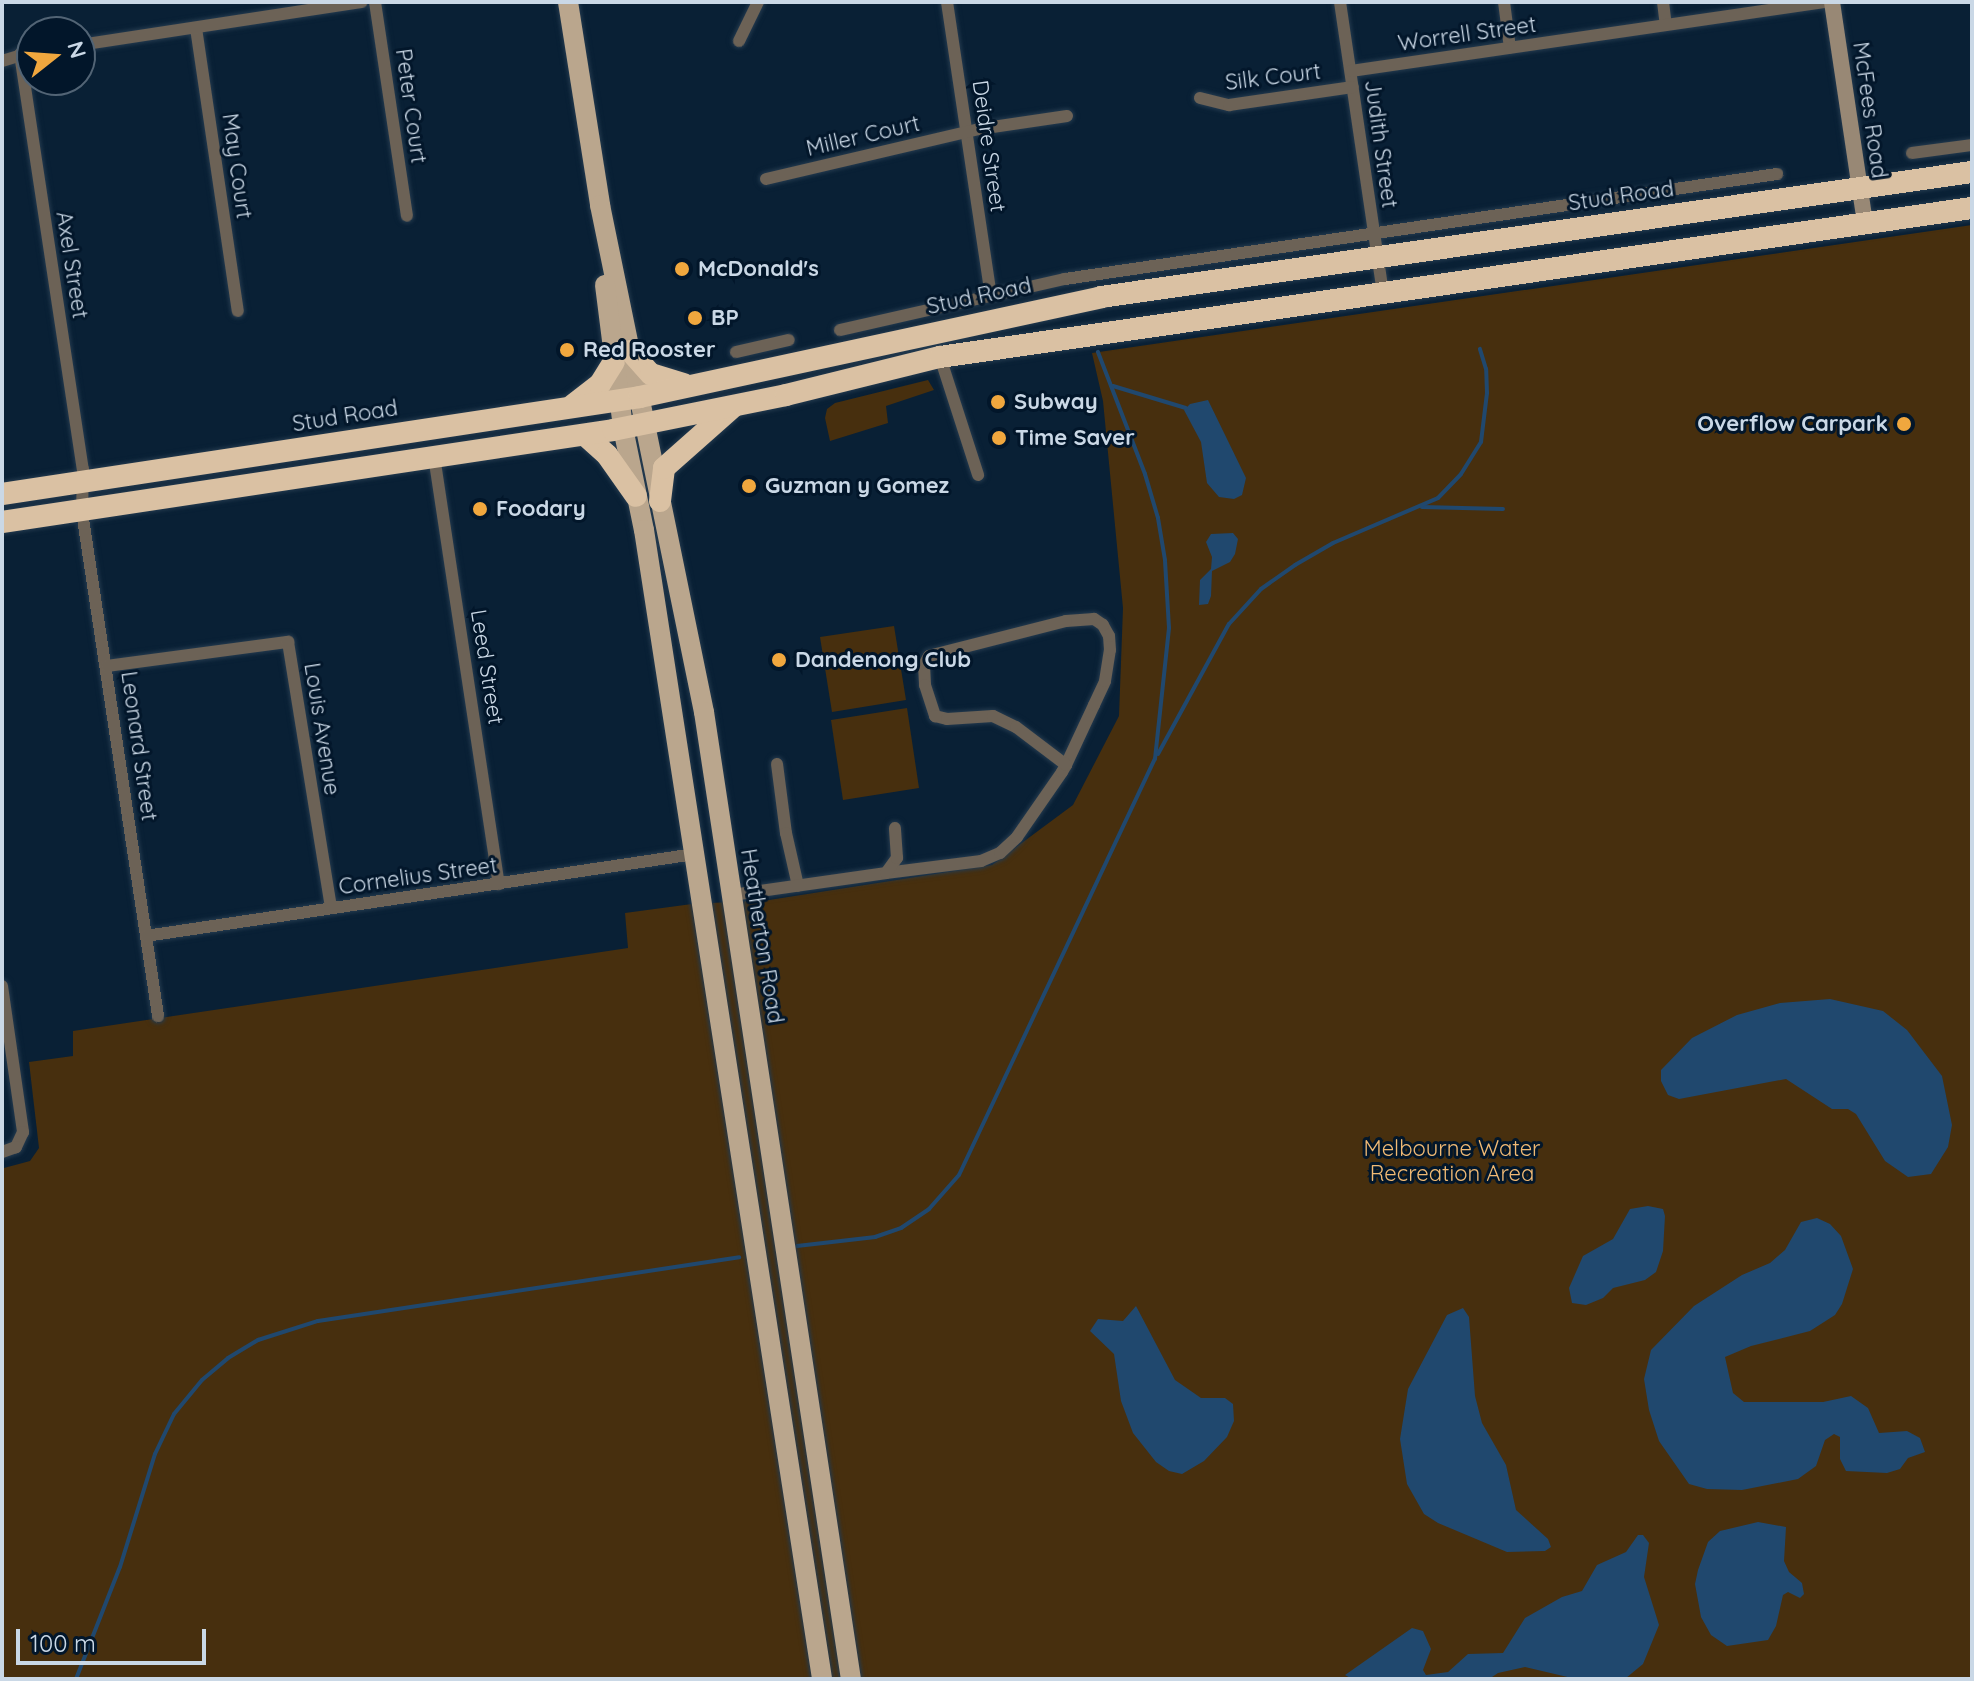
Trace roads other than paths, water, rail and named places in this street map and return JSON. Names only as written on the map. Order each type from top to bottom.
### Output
[{"type":"highway","name":"Stud Road","points":[[2,494],[629,398],[689,385],[765,356],[1101,297],[1972,172]]},
{"type":"highway","points":[[2,522],[585,435],[733,407],[940,357],[1972,208]]},
{"type":"highway","points":[[569,408],[600,384],[622,356],[651,374],[689,385]]},
{"type":"highway","points":[[660,501],[664,468],[733,407]]},
{"type":"highway","points":[[585,435],[607,455],[636,496]]},
{"type":"main road","name":"Heatherton Road","points":[[568,2],[600,205],[602,265],[634,426],[636,496],[695,854],[822,1679]]},
{"type":"main road","name":"Heatherton Road","points":[[634,426],[660,501],[704,712],[851,1679]]},
{"type":"main road","points":[[695,854],[725,849]]},
{"type":"main road","points":[[702,899],[732,895]]},
{"type":"street","points":[[96,43],[362,2]]},
{"type":"street","name":"Peter Court","points":[[375,2],[407,216]]},
{"type":"street","points":[[739,41],[758,2]]},
{"type":"street","name":"Deidre Street","points":[[947,2],[969,132],[991,296]]},
{"type":"street","name":"Judith Street","points":[[1340,2],[1383,292]]},
{"type":"street","points":[[1504,2],[1510,48]]},
{"type":"street","points":[[1663,2],[1666,25]]},
{"type":"street","name":"Worrell Street","points":[[1351,71],[1829,2]]},
{"type":"street","name":"McFees Road","points":[[1829,2],[1865,224]]},
{"type":"street","name":"May Court","points":[[196,28],[238,311]]},
{"type":"street","name":"Silk Court","points":[[1200,98],[1229,105],[1353,87]]},
{"type":"street","name":"Axel Street","points":[[32,96],[85,482]]},
{"type":"street","name":"Miller Court","points":[[766,179],[969,132],[1067,116]]},
{"type":"street","points":[[1912,153],[1972,145]]},
{"type":"street","name":"Stud Road","points":[[840,330],[1065,279],[1777,174]]},
{"type":"street","points":[[736,352],[765,356],[789,340]]},
{"type":"street","points":[[940,357],[978,475]]},
{"type":"street","name":"Leed Street","points":[[434,456],[499,884]]},
{"type":"street","name":"Leonard Street","points":[[85,482],[82,512],[158,1016]]},
{"type":"street","points":[[732,895],[981,861],[1000,853],[1037,813],[1066,765],[1105,681],[1110,650],[1109,636],[1103,625],[1094,619],[1066,621],[929,656],[924,665],[925,685],[935,716],[947,719],[993,716],[1016,727],[1066,765]]},
{"type":"street","name":"Louis Avenue","points":[[107,666],[288,642],[331,908]]},
{"type":"street","points":[[777,764],[786,833],[798,886]]},
{"type":"street","points":[[886,873],[897,858],[895,828]]},
{"type":"street","name":"Cornelius Street","points":[[146,936],[695,854]]},
{"type":"street","points":[[2,986],[23,1132],[16,1147],[2,1152]]},
{"type":"water","points":[[1208,400],[1246,478],[1242,495],[1234,499],[1219,497],[1207,483],[1201,442],[1184,410],[1190,404]]},
{"type":"water","points":[[1233,533],[1238,539],[1235,554],[1230,562],[1212,571],[1208,604],[1199,605],[1200,580],[1211,569],[1212,557],[1206,542],[1211,534]]},
{"type":"water","points":[[1830,999],[1883,1011],[1907,1030],[1942,1076],[1952,1125],[1948,1147],[1931,1174],[1908,1177],[1885,1161],[1856,1114],[1848,1109],[1832,1109],[1786,1079],[1679,1099],[1668,1095],[1661,1081],[1661,1070],[1692,1038],[1737,1015],[1780,1003]]},
{"type":"water","points":[[1648,1206],[1663,1209],[1665,1216],[1663,1251],[1656,1272],[1645,1280],[1613,1288],[1603,1298],[1586,1305],[1572,1303],[1569,1288],[1583,1256],[1613,1239],[1630,1209]]},
{"type":"water","points":[[1817,1218],[1830,1224],[1841,1236],[1853,1269],[1842,1304],[1835,1315],[1810,1331],[1751,1346],[1725,1357],[1733,1393],[1744,1402],[1823,1402],[1851,1396],[1868,1408],[1879,1433],[1907,1431],[1920,1438],[1925,1452],[1908,1458],[1900,1469],[1887,1473],[1846,1471],[1840,1459],[1840,1437],[1834,1434],[1825,1440],[1816,1466],[1798,1479],[1742,1490],[1707,1489],[1689,1484],[1659,1441],[1649,1410],[1644,1379],[1651,1350],[1694,1306],[1742,1275],[1770,1263],[1785,1250],[1801,1222]]},
{"type":"water","points":[[1136,1306],[1175,1380],[1201,1398],[1225,1398],[1233,1404],[1234,1421],[1227,1437],[1204,1461],[1182,1474],[1169,1471],[1156,1462],[1133,1433],[1121,1401],[1114,1354],[1090,1331],[1098,1319],[1123,1321]]},
{"type":"water","points":[[1463,1308],[1469,1317],[1475,1396],[1482,1423],[1506,1465],[1516,1510],[1548,1539],[1551,1547],[1545,1551],[1507,1552],[1438,1523],[1424,1514],[1407,1484],[1400,1439],[1408,1389],[1447,1315]]},
{"type":"water","points":[[1758,1522],[1786,1527],[1784,1561],[1789,1572],[1802,1583],[1804,1594],[1800,1598],[1788,1592],[1783,1595],[1776,1626],[1768,1640],[1727,1646],[1711,1635],[1701,1617],[1695,1584],[1698,1570],[1708,1542],[1720,1531]]},
{"type":"water","points":[[1638,1535],[1643,1535],[1649,1543],[1644,1577],[1659,1625],[1643,1664],[1626,1678],[1576,1679],[1525,1667],[1498,1673],[1489,1679],[1352,1679],[1345,1675],[1412,1628],[1423,1631],[1431,1649],[1423,1670],[1426,1675],[1448,1672],[1468,1654],[1503,1653],[1525,1618],[1562,1597],[1582,1591],[1597,1565],[1626,1552]]},
{"type":"waterway","points":[[1158,754],[1229,624],[1261,589],[1333,543],[1438,498],[1461,474],[1481,442],[1487,393],[1486,369],[1480,349]]},
{"type":"waterway","points":[[797,1246],[875,1237],[901,1228],[929,1209],[959,1175],[1155,759],[1169,628],[1165,560],[1158,518],[1145,474],[1098,352]]},
{"type":"waterway","points":[[1113,386],[1186,408]]},
{"type":"waterway","points":[[1422,507],[1503,509]]},
{"type":"waterway","points":[[76,1679],[120,1567],[155,1454],[174,1414],[202,1380],[228,1358],[258,1340],[318,1321],[739,1257]]},
{"type":"place","name":"McDonald's","points":[[682,269]]},
{"type":"place","name":"BP","points":[[695,318]]},
{"type":"place","name":"Red Rooster","points":[[567,350]]},
{"type":"place","name":"Subway","points":[[998,402]]},
{"type":"place","name":"Overflow Carpark","points":[[1904,424]]},
{"type":"place","name":"Time Saver","points":[[999,438]]},
{"type":"place","name":"Guzman y Gomez","points":[[749,486]]},
{"type":"place","name":"Foodary","points":[[480,509]]},
{"type":"place","name":"Dandenong Club","points":[[779,660]]},
{"type":"park label","name":"Melbourne Water Recreation Area","points":[[1452,1160]]}]
